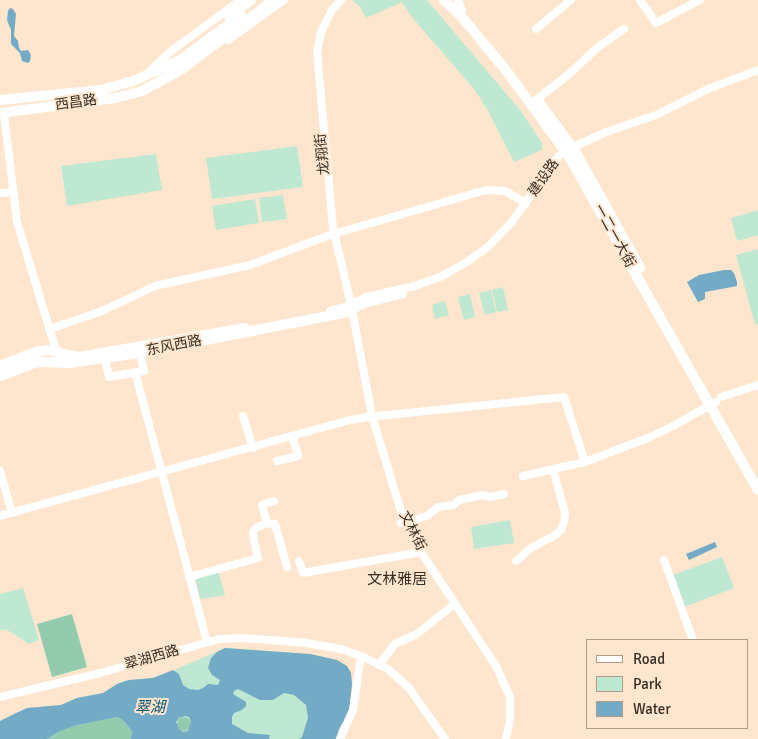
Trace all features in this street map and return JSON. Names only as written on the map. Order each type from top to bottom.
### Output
[{"type":"main road","name":"西昌路","points":[[145,76],[251,0]]},
{"type":"main road","name":"西昌路","points":[[150,87],[178,62],[262,0]]},
{"type":"main road","name":"西昌路","points":[[2,113],[115,98],[142,91],[182,69],[274,0]]},
{"type":"main road","name":"一二一大街","points":[[444,0],[462,17],[570,151]]},
{"type":"main road","name":"一二一大街","points":[[458,3],[536,100],[570,151],[716,401],[758,478]]},
{"type":"main road","name":"西昌路","points":[[0,100],[101,90],[122,85],[178,62]]},
{"type":"main road","name":"东风西路","points":[[0,366],[35,352],[48,350],[70,363],[350,308]]},
{"type":"main road","name":"东风西路","points":[[0,376],[58,357]]},
{"type":"main road","name":"一二一大街","points":[[716,401],[758,490]]},
{"type":"street","points":[[145,76],[171,51],[241,0]]},
{"type":"street","points":[[150,87],[184,72],[284,0]]},
{"type":"street","name":"龙翔街","points":[[336,0],[329,8],[316,32],[314,54],[332,234],[350,308]]},
{"type":"street","name":"龙翔街","points":[[332,234],[318,53],[321,32],[332,10],[341,0]]},
{"type":"street","points":[[536,29],[571,0]]},
{"type":"street","points":[[640,0],[656,23],[700,0]]},
{"type":"street","points":[[536,100],[568,75],[598,47],[624,29]]},
{"type":"street","name":"建设路","points":[[350,308],[366,297],[415,286],[440,277],[489,246],[511,223],[558,157],[606,132],[656,114],[708,89],[758,70]]},
{"type":"street","name":"建设路","points":[[350,308],[417,290],[442,281],[493,250],[515,227],[570,151],[658,119],[710,94],[758,75]]},
{"type":"street","points":[[2,113],[17,222],[58,357]]},
{"type":"street","points":[[50,329],[102,311],[155,286],[250,265],[332,234],[486,190],[505,192],[526,203]]},
{"type":"street","points":[[0,193],[14,192]]},
{"type":"street","name":"文林街","points":[[350,308],[370,417],[403,523],[452,606],[493,668],[506,697],[507,720],[504,739]]},
{"type":"street","points":[[105,356],[109,377],[144,371],[140,350]]},
{"type":"street","points":[[135,372],[207,642]]},
{"type":"street","points":[[523,476],[585,462],[648,438],[674,426],[716,401],[758,385]]},
{"type":"street","points":[[0,516],[350,420],[564,397],[585,462]]},
{"type":"street","points":[[243,416],[253,448]]},
{"type":"street","points":[[276,461],[298,456],[292,436]]},
{"type":"street","points":[[516,561],[531,548],[554,536],[564,522],[565,513],[553,469]]},
{"type":"street","points":[[0,471],[12,513]]},
{"type":"street","points":[[403,523],[427,516],[438,507],[454,505],[459,500],[483,495],[490,497],[504,494]]},
{"type":"street","points":[[267,523],[262,505],[274,501]]},
{"type":"street","points":[[189,577],[258,558],[253,532],[256,528],[267,523],[275,524],[287,567]]},
{"type":"street","points":[[299,562],[303,573],[419,552]]},
{"type":"street","name":"文林街","points":[[419,552],[492,661],[510,696],[510,720],[504,739]]},
{"type":"street","points":[[664,560],[693,639]]},
{"type":"street","points":[[379,665],[395,644],[417,634],[452,606]]},
{"type":"street","name":"翠湖西路","points":[[0,697],[100,673],[207,642],[240,638],[306,642],[341,649],[361,656],[394,674],[409,688],[445,739]]},
{"type":"street","points":[[340,739],[353,710],[361,656]]},
{"type":"green space","points":[[352,0],[427,0],[521,111],[542,143],[542,150],[514,162],[487,109],[475,90],[410,15],[402,2],[366,18],[360,7]]},
{"type":"green space","points":[[297,146],[303,187],[212,199],[206,158]]},
{"type":"green space","points":[[156,154],[162,190],[67,206],[61,166]]},
{"type":"green space","points":[[283,195],[287,219],[262,222],[259,198]]},
{"type":"green space","points":[[255,199],[259,223],[216,230],[212,206]]},
{"type":"green space","points":[[758,210],[758,235],[737,241],[731,218]]},
{"type":"green space","points":[[758,249],[758,324],[755,325],[736,255]]},
{"type":"green space","points":[[503,287],[508,310],[497,312],[492,290]]},
{"type":"green space","points":[[491,290],[496,312],[485,315],[479,293]]},
{"type":"green space","points":[[470,294],[475,317],[464,320],[458,297]]},
{"type":"green space","points":[[445,301],[449,315],[435,319],[432,305]]},
{"type":"green space","points":[[510,520],[514,543],[474,549],[471,527]]},
{"type":"green space","points":[[722,557],[734,588],[684,607],[673,575]]},
{"type":"green space","points":[[218,570],[225,595],[200,599],[195,576]]},
{"type":"green space","points":[[23,588],[39,640],[29,644],[7,630],[0,630],[0,594]]},
{"type":"green space","points":[[72,614],[87,667],[52,677],[37,624]]},
{"type":"green space","name":"翠湖","points":[[225,648],[310,654],[337,660],[347,666],[351,673],[352,685],[346,719],[339,729],[336,739],[0,739],[0,721],[27,708],[61,705],[77,698],[103,693],[123,681],[158,677]]},
{"type":"green space","points":[[118,717],[132,731],[131,739],[47,739],[58,732],[77,725]]},
{"type":"green space","points":[[181,717],[187,717],[191,724],[187,731],[181,731],[177,727],[177,721]]},
{"type":"water","points":[[10,8],[16,14],[14,36],[18,41],[19,48],[21,51],[28,50],[31,55],[28,63],[22,61],[20,53],[11,44],[11,30],[7,20]]},
{"type":"water","points":[[731,270],[734,273],[737,286],[705,292],[705,299],[698,302],[687,282],[699,275]]},
{"type":"water","points":[[715,542],[717,547],[689,560],[686,554]]},
{"type":"water","name":"翠湖","points":[[225,648],[310,654],[337,660],[347,666],[351,673],[352,685],[349,712],[339,729],[336,739],[299,739],[302,737],[308,718],[306,705],[294,695],[284,693],[273,700],[260,700],[238,689],[233,694],[246,702],[246,706],[234,713],[232,724],[248,733],[270,735],[269,739],[131,739],[132,731],[118,717],[77,725],[58,732],[47,739],[0,739],[0,721],[27,708],[61,705],[77,698],[103,693],[117,684],[129,680],[153,678],[173,670],[179,674],[183,685],[189,689],[198,690],[208,684],[218,685],[220,680],[212,675],[208,668],[211,658]],"holes":[[[189,717],[191,722],[188,731],[183,732],[179,729],[176,722],[179,718]]]},
{"type":"district","name":"文林雅居","points":[[397,580]]}]
